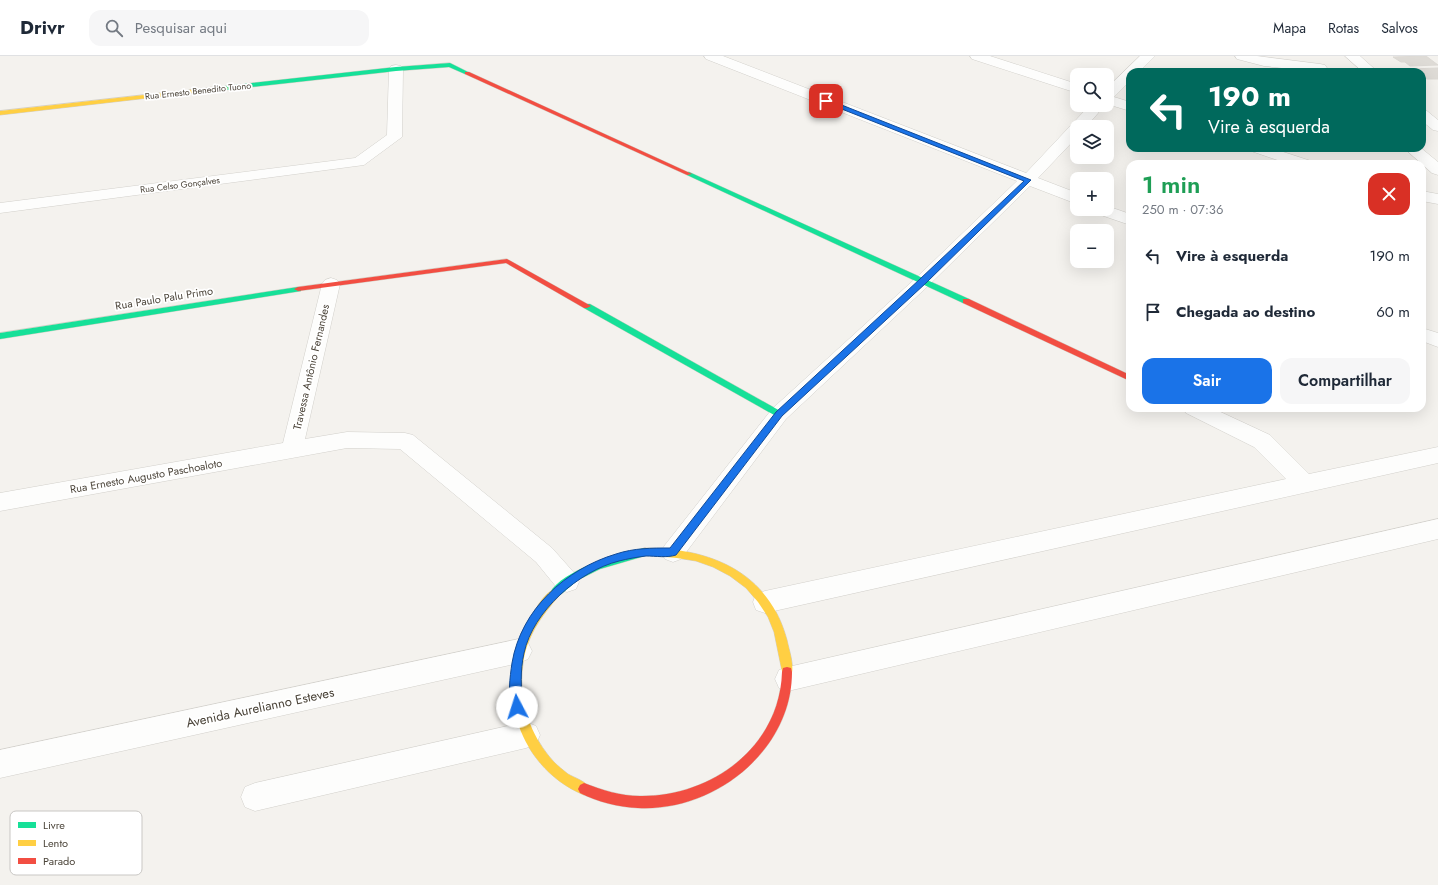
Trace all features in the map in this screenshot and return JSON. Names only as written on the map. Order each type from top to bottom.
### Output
[{"type":"street","points":[[711,56],[1070,197]]},
{"type":"street","points":[[977,56],[1070,87]]},
{"type":"street","points":[[1136,68],[1148,56]]},
{"type":"street","points":[[1242,56],[1264,62],[1308,68]]},
{"type":"street","points":[[1306,56],[1320,68]]},
{"type":"street","points":[[1352,56],[1366,68]]},
{"type":"street","name":"Rua Ernesto Benedito Tuono","points":[[0,113],[396,69],[450,65],[923,281],[1126,376]]},
{"type":"street","name":"Rua Celso Gonçalves","points":[[0,208],[359,162],[394,137],[396,69]]},
{"type":"street","points":[[1114,89],[1126,78]]},
{"type":"street","points":[[1114,101],[1126,106]]},
{"type":"street","points":[[1426,112],[1438,110]]},
{"type":"street","points":[[1084,120],[1091,112]]},
{"type":"street","points":[[1426,116],[1438,127]]},
{"type":"street","points":[[673,552],[779,414],[923,281],[1028,180],[1070,135]]},
{"type":"street","points":[[1268,152],[1293,160]]},
{"type":"street","points":[[1417,152],[1438,170]]},
{"type":"street","points":[[1426,197],[1438,199]]},
{"type":"street","points":[[1114,214],[1126,218]]},
{"type":"street","name":"Rua Paulo Palu Primo","points":[[0,336],[331,284],[507,261],[779,414]]},
{"type":"street","name":"Travessa Antônio Fernandes","points":[[292,450],[331,284]]},
{"type":"street","points":[[1426,336],[1438,340]]},
{"type":"street","points":[[1202,412],[1262,440],[1304,484]]},
{"type":"street","name":"Rua Ernesto Augusto Paschoaloto","points":[[0,502],[346,440],[405,441],[544,555],[567,582]]},
{"type":"street","points":[[765,602],[1438,455]]},
{"type":"street","points":[[788,679],[1438,528]]},
{"type":"street","points":[[645,552],[673,552],[699,558],[724,568],[747,583],[765,602],[779,626],[787,651],[788,679],[782,708],[769,735],[750,760],[724,780],[694,795],[661,802],[627,802],[595,795],[566,780],[543,760],[526,735],[517,707],[515,679],[519,651],[530,624],[546,601],[567,582],[591,568],[617,557],[645,552]]},
{"type":"street","name":"Avenida Aurelianno Esteves","points":[[0,764],[519,651]]},
{"type":"street","points":[[255,797],[526,735]]},
{"type":"building","points":[[1426,56],[1438,65],[1410,66],[1393,57]]},
{"type":"building","points":[[1426,68],[1438,68],[1438,79],[1426,78]]},
{"type":"traffic: fast","points":[[225,88],[396,69],[450,65],[467,73]]},
{"type":"traffic: fast","points":[[689,174],[966,301]]},
{"type":"traffic: fast","points":[[0,336],[298,289]]},
{"type":"traffic: fast","points":[[587,306],[779,414]]},
{"type":"traffic: fast","points":[[555,593],[585,571],[620,558],[645,552]]},
{"type":"traffic: slow","points":[[0,113],[225,88]]},
{"type":"traffic: slow","points":[[645,552],[671,553],[696,557],[716,564],[734,573],[749,585],[762,599],[780,632],[785,652],[787,672]]},
{"type":"traffic: slow","points":[[555,593],[541,609],[530,626],[522,644],[516,682],[518,702],[523,721],[532,740],[542,755],[558,773],[584,789]]},
{"type":"traffic: jam","points":[[467,73],[689,174]]},
{"type":"traffic: jam","points":[[298,289],[507,261],[587,306]]},
{"type":"traffic: jam","points":[[966,301],[1126,376]]},
{"type":"traffic: jam","points":[[584,789],[613,799],[639,802],[665,801],[690,795],[714,785],[736,770],[755,753],[771,732],[782,708],[786,690],[787,672]]},
{"type":"route","points":[[517,707],[515,679],[519,651],[530,624],[546,601],[567,582],[591,568],[617,557],[645,552],[673,552],[779,414],[923,281],[1028,180],[826,101]]}]
